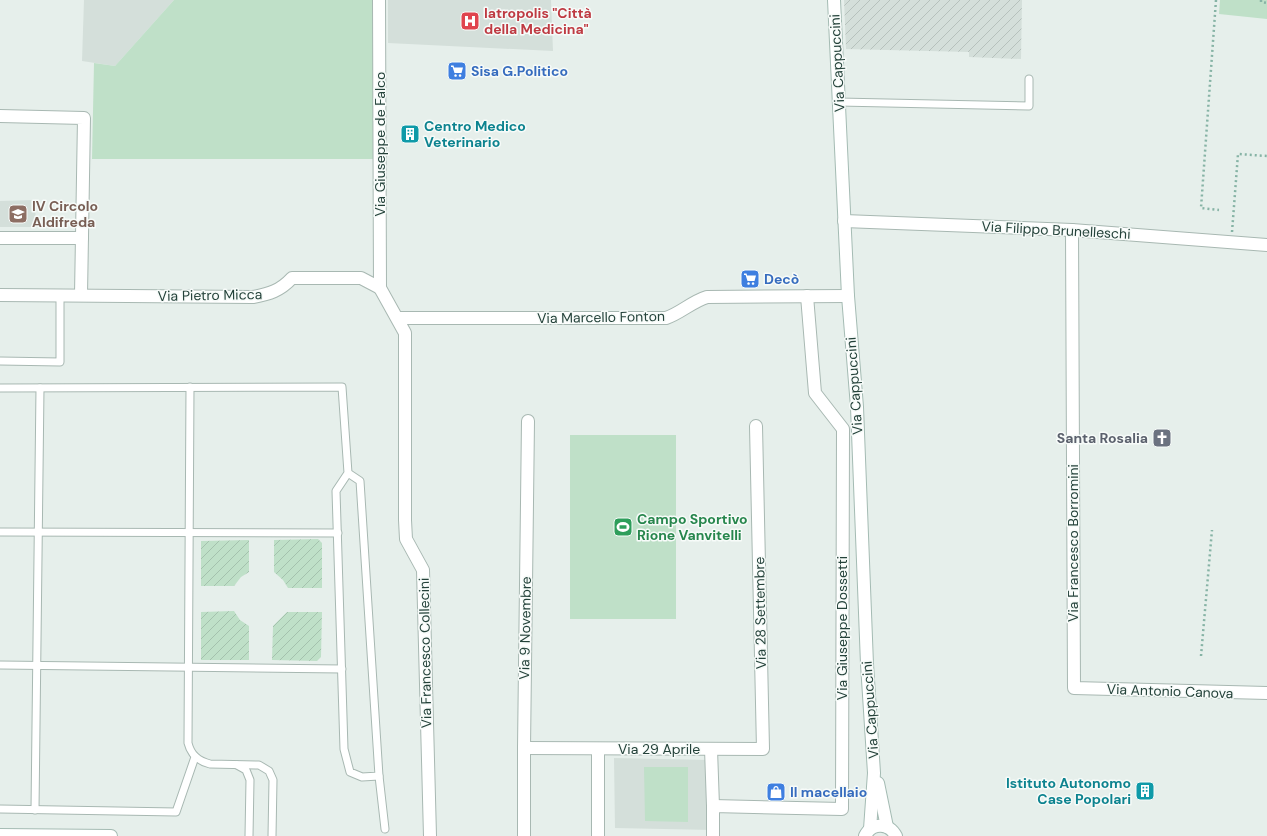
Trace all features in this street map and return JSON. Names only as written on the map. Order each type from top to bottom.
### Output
[{"type":"street","name":"Via Giuseppe de Falco","points":[[379,0],[380,288]]},
{"type":"street","name":"Via Cappuccini","points":[[834,0],[848,296],[857,407],[867,664],[874,773],[865,834]]},
{"type":"street","points":[[0,116],[84,118],[81,295]]},
{"type":"street","name":"Via Filippo Brunelleschi","points":[[844,221],[1072,230],[1267,245]]},
{"type":"street","name":"Via Francesco Borromini","points":[[1072,230],[1074,688]]},
{"type":"street","points":[[0,238],[82,238]]},
{"type":"street","name":"Via Pietro Micca","points":[[0,295],[252,297],[270,294],[283,288],[292,278],[361,278],[380,288]]},
{"type":"street","name":"Via Francesco Collecini","points":[[380,288],[405,333],[404,520],[406,539],[423,570],[430,836]]},
{"type":"street","name":"Via Giuseppe Dossetti","points":[[713,806],[842,809],[843,429],[816,393],[807,296]]},
{"type":"street","name":"Via Marcello Fonton","points":[[398,318],[666,318],[677,314],[695,301],[706,297],[848,296]]},
{"type":"street","name":"Via 9 Novembre","points":[[524,836],[528,421]]},
{"type":"street","name":"Via 28 Settembre","points":[[711,749],[763,749],[756,426]]},
{"type":"street","name":"Via Antonio Canova","points":[[1074,688],[1267,694]]},
{"type":"street","name":"Via 29 Aprile","points":[[524,748],[711,749],[713,806]]},
{"type":"street","name":"Via 29 Aprile","points":[[598,749],[598,836]]},
{"type":"street","name":"Via Cappuccini","points":[[874,773],[894,832]]},
{"type":"street","points":[[713,806],[713,836]]},
{"type":"street","points":[[865,834],[881,826],[894,832]]},
{"type":"street","points":[[0,835],[111,836]]},
{"type":"lane","points":[[839,102],[1029,106],[1029,79]]},
{"type":"lane","points":[[0,361],[60,362],[60,295]]},
{"type":"lane","points":[[190,387],[188,743],[190,751],[202,762],[210,764],[259,765],[265,767],[272,776],[272,836]]},
{"type":"lane","points":[[0,388],[342,387],[348,473],[336,491],[344,749],[350,772],[362,777],[379,776]]},
{"type":"lane","points":[[35,810],[40,388]]},
{"type":"lane","points":[[348,473],[360,481],[379,776],[385,829]]},
{"type":"lane","points":[[0,532],[338,533]]},
{"type":"lane","points":[[0,665],[342,669]]},
{"type":"lane","points":[[0,809],[176,812],[195,757]]},
{"type":"lane","points":[[230,764],[242,767],[246,770],[250,780],[250,836]]},
{"type":"path","points":[[1216,0],[1201,208],[1218,210]]},
{"type":"path","points":[[1261,0],[1261,2],[1267,3]]},
{"type":"path","points":[[1231,242],[1238,154],[1267,156]]},
{"type":"path","points":[[1202,656],[1212,530]]},
{"type":"shaded area","points":[[84,0],[174,0],[115,66],[82,61]]},
{"type":"shaded area","name":"Iatropolis \"Città della Medicina\"","points":[[388,0],[551,0],[553,51],[388,43]]},
{"type":"shaded area","points":[[844,0],[1022,0],[1021,59],[969,57],[969,52],[846,49]]},
{"type":"shaded area","name":"IV Circolo Aldifreda","points":[[35,200],[36,227],[0,227],[0,201]]},
{"type":"shaded area","points":[[614,758],[711,760],[713,830],[615,828]]},
{"type":"green space","points":[[174,0],[375,0],[380,159],[92,159],[94,63],[115,66]]},
{"type":"green space","points":[[1220,0],[1267,0],[1267,19],[1219,14]]},
{"type":"green space","name":"Campo Sportivo Rione Vanvitelli","points":[[570,435],[676,435],[676,619],[570,619]]},
{"type":"green space","points":[[318,539],[322,543],[322,588],[288,588],[283,580],[274,572],[274,540]]},
{"type":"green space","points":[[249,540],[249,572],[241,577],[234,586],[201,586],[201,541]]},
{"type":"green space","points":[[234,611],[240,620],[249,626],[249,660],[201,660],[201,612]]},
{"type":"green space","points":[[287,612],[322,612],[321,657],[317,661],[272,660],[273,626]]},
{"type":"green space","points":[[644,767],[688,767],[688,822],[645,821]]},
{"type":"place","name":"Iatropolis \"Città della Medicina\"","points":[[470,21]]},
{"type":"place","name":"Sisa G.Politico","points":[[457,71]]},
{"type":"place","name":"Centro Medico Veterinario","points":[[410,134]]},
{"type":"place","name":"IV Circolo Aldifreda","points":[[18,214]]},
{"type":"place","name":"Decò","points":[[750,279]]},
{"type":"place","name":"Santa Rosalia","points":[[1162,438]]},
{"type":"place","name":"Campo Sportivo Rione Vanvitelli","points":[[623,527]]},
{"type":"place","name":"Istituto Autonomo Case Popolari","points":[[1145,791]]},
{"type":"place","name":"Il macellaio","points":[[776,792]]}]
